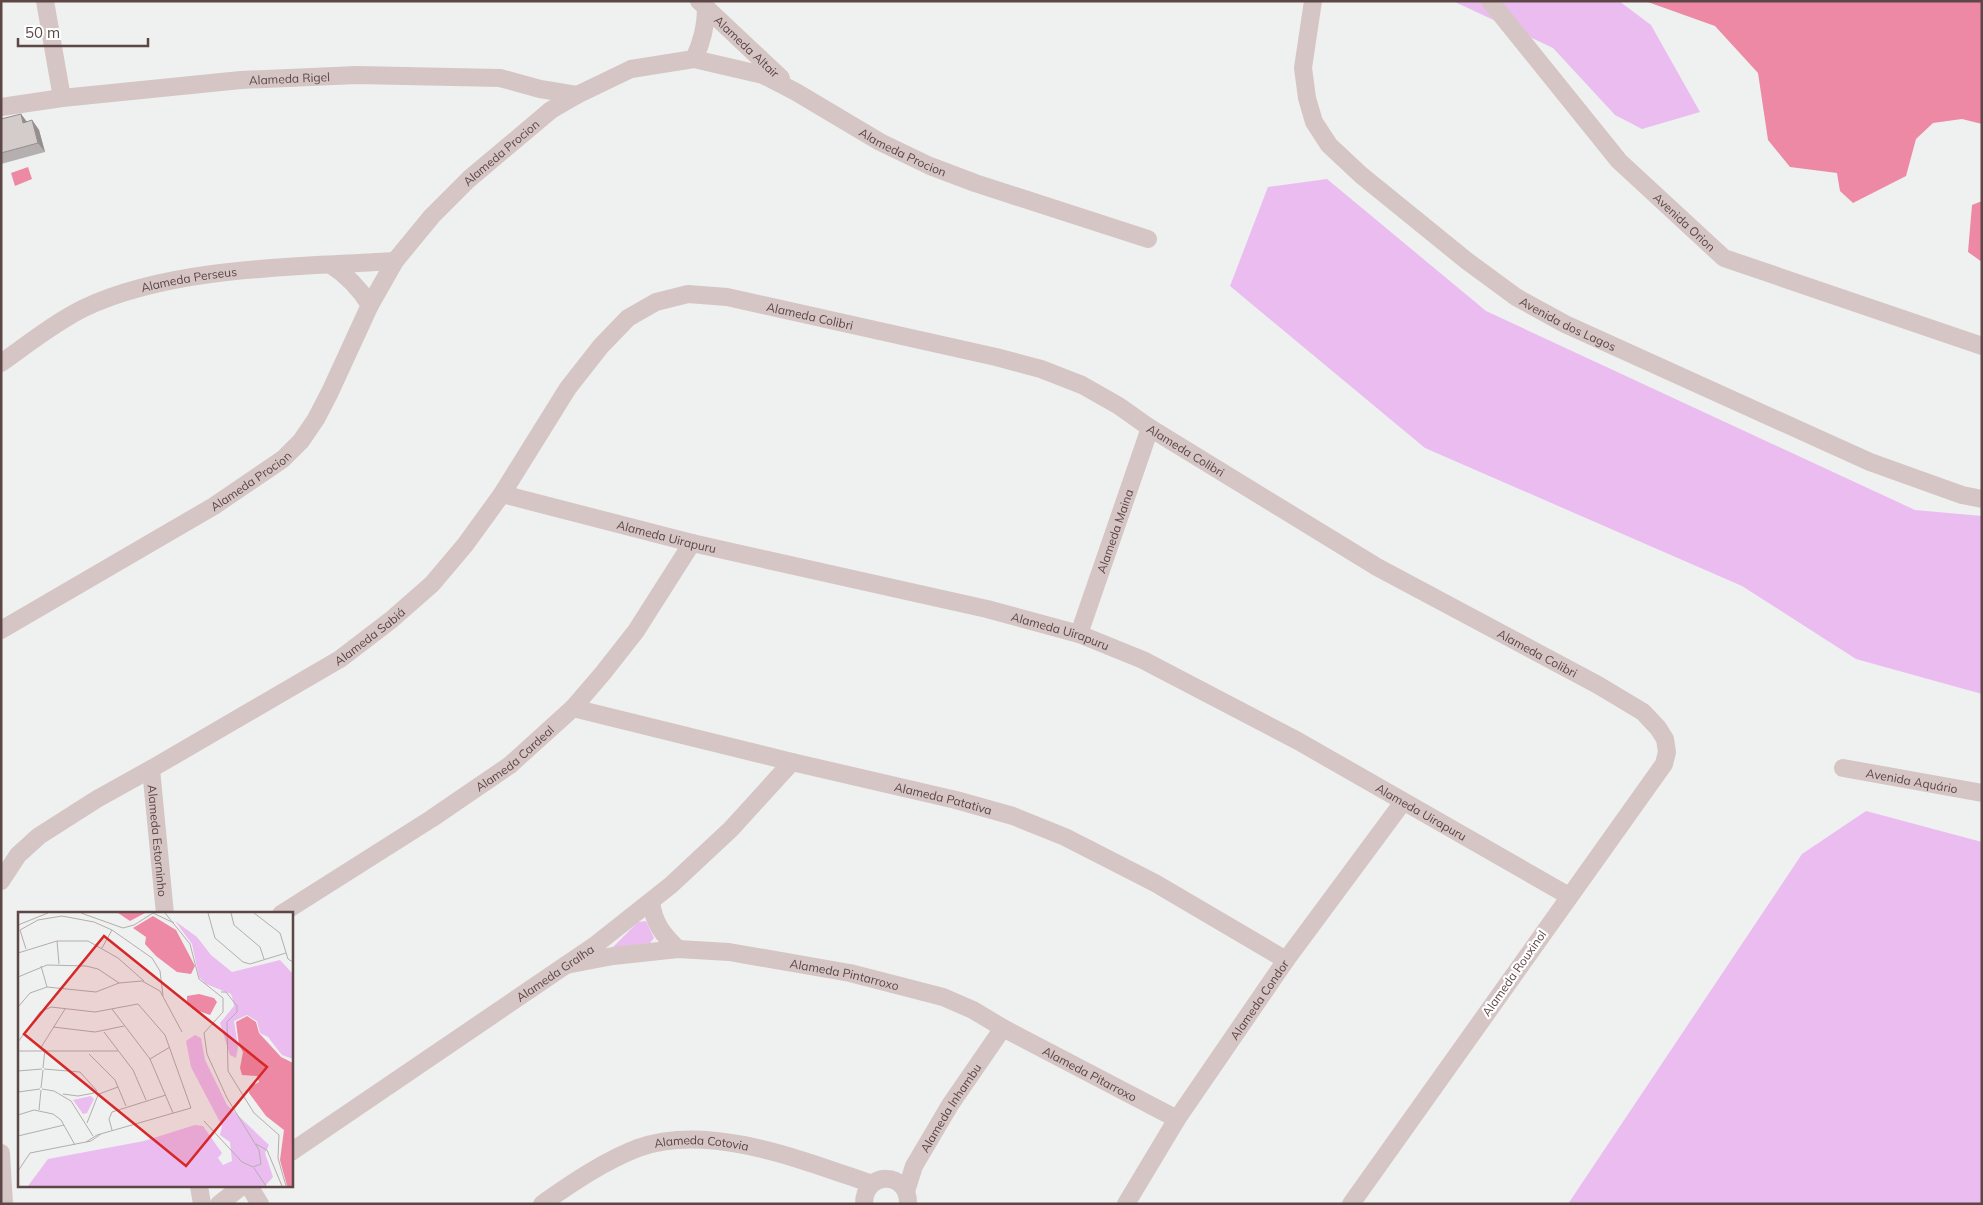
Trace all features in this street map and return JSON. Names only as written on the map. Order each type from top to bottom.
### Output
[{"type":"street","points":[[45,1],[62,98]]},
{"type":"street","name":"Avenida dos Lagos","points":[[1313,1],[1302,68],[1307,98],[1314,122],[1329,145],[1361,175],[1467,261],[1516,296],[1565,324],[1870,462],[1962,495],[1982,499]]},
{"type":"street","name":"Avenida Orion","points":[[1490,1],[1619,161],[1724,258],[1982,346]]},
{"type":"street","points":[[694,59],[702,43],[706,24],[702,5]]},
{"type":"street","name":"Alameda Altair","points":[[702,5],[796,92]]},
{"type":"street","name":"Alameda Procion","points":[[1,630],[214,506],[283,459],[301,440],[316,419],[370,305],[395,261],[432,216],[469,179],[551,110],[631,69],[694,59],[763,75],[796,92],[880,142],[930,166],[975,183],[1148,240]]},
{"type":"street","name":"Alameda Rigel","points":[[1,107],[62,98],[241,80],[357,75],[500,78],[540,89],[578,95]]},
{"type":"street","name":"Alameda Perseus","points":[[1,363],[46,331],[83,309],[114,296],[158,284],[221,273],[395,261]]},
{"type":"street","points":[[331,265],[346,274],[370,305]]},
{"type":"street","name":"Alameda Colibri","points":[[656,302],[688,294],[727,297],[996,357],[1042,369],[1082,385],[1119,406],[1150,428],[1377,567],[1598,685],[1643,712],[1658,728],[1664,739]]},
{"type":"street","name":"Alameda Sabiá","points":[[1,881],[18,855],[39,836],[97,799],[340,659],[391,620],[432,584],[465,545],[502,494],[568,388],[600,346],[628,318],[656,302]]},
{"type":"street","name":"Alameda Maina","points":[[1079,634],[1150,428]]},
{"type":"street","name":"Alameda Uirapuru","points":[[502,494],[692,543],[987,609],[1079,634],[1143,660],[1298,741],[1569,896]]},
{"type":"street","name":"Alameda Cardeal","points":[[284,912],[431,819],[510,765],[573,708],[636,631],[692,543]]},
{"type":"street","name":"Alameda Patativa","points":[[573,708],[956,800],[1013,816],[1065,837],[1155,882],[1286,960]]},
{"type":"street","name":"Alameda Rouxinol","points":[[1351,1204],[1664,764],[1667,752],[1664,739]]},
{"type":"street","name":"Alameda Gralha","points":[[292,1151],[594,946],[651,902],[731,829],[792,762]]},
{"type":"street","name":"Avenida Aquário","points":[[1843,768],[1982,792]]},
{"type":"street","name":"Alameda Estorninho","points":[[151,769],[165,912]]},
{"type":"street","name":"Alameda Condor","points":[[1126,1204],[1177,1118],[1286,960],[1403,802]]},
{"type":"street","points":[[651,902],[653,916],[658,928],[663,936],[678,948]]},
{"type":"street","name":"Alameda Pintarroxo","points":[[566,965],[613,956],[678,948],[729,952],[850,973],[943,997],[973,1010],[1003,1028]]},
{"type":"street","name":"Alameda Pitarroxo","points":[[1003,1028],[1177,1118]]},
{"type":"street","name":"Alameda Inhambu","points":[[907,1198],[914,1166],[950,1105],[1003,1028]]},
{"type":"street","name":"Alameda Cotovia","points":[[542,1204],[570,1184],[615,1158],[648,1146],[686,1140],[726,1142],[780,1153],[872,1184]]},
{"type":"street","points":[[1,1153],[4,1204]]},
{"type":"street","points":[[864,1204],[865,1195],[872,1184],[884,1179],[898,1182],[907,1198]]},
{"type":"street","points":[[199,1188],[202,1204]]},
{"type":"street","points":[[219,1204],[239,1188]]},
{"type":"street","points":[[250,1188],[260,1204]]},
{"type":"shaded area","points":[[1453,1],[1619,1],[1651,25],[1700,112],[1642,129],[1615,115],[1553,48]]},
{"type":"shaded area","points":[[1645,1],[1982,1],[1982,124],[1962,119],[1933,123],[1916,139],[1906,176],[1853,203],[1840,191],[1837,173],[1790,167],[1768,140],[1758,73],[1715,26]]},
{"type":"shaded area","points":[[28,167],[32,179],[15,186],[11,173]]},
{"type":"shaded area","points":[[1327,179],[1486,311],[1915,510],[1982,516],[1982,694],[1856,659],[1742,586],[1425,448],[1230,286],[1268,187]]},
{"type":"shaded area","points":[[1982,201],[1982,262],[1968,252],[1972,205]]},
{"type":"shaded area","points":[[1866,811],[1982,842],[1982,1204],[1568,1204],[1802,854]]},
{"type":"shaded area","points":[[646,921],[654,938],[650,943],[611,949],[638,922]]},
{"type":"building","points":[[21,114],[23,123],[32,120],[38,143],[1,153],[1,119]]}]
